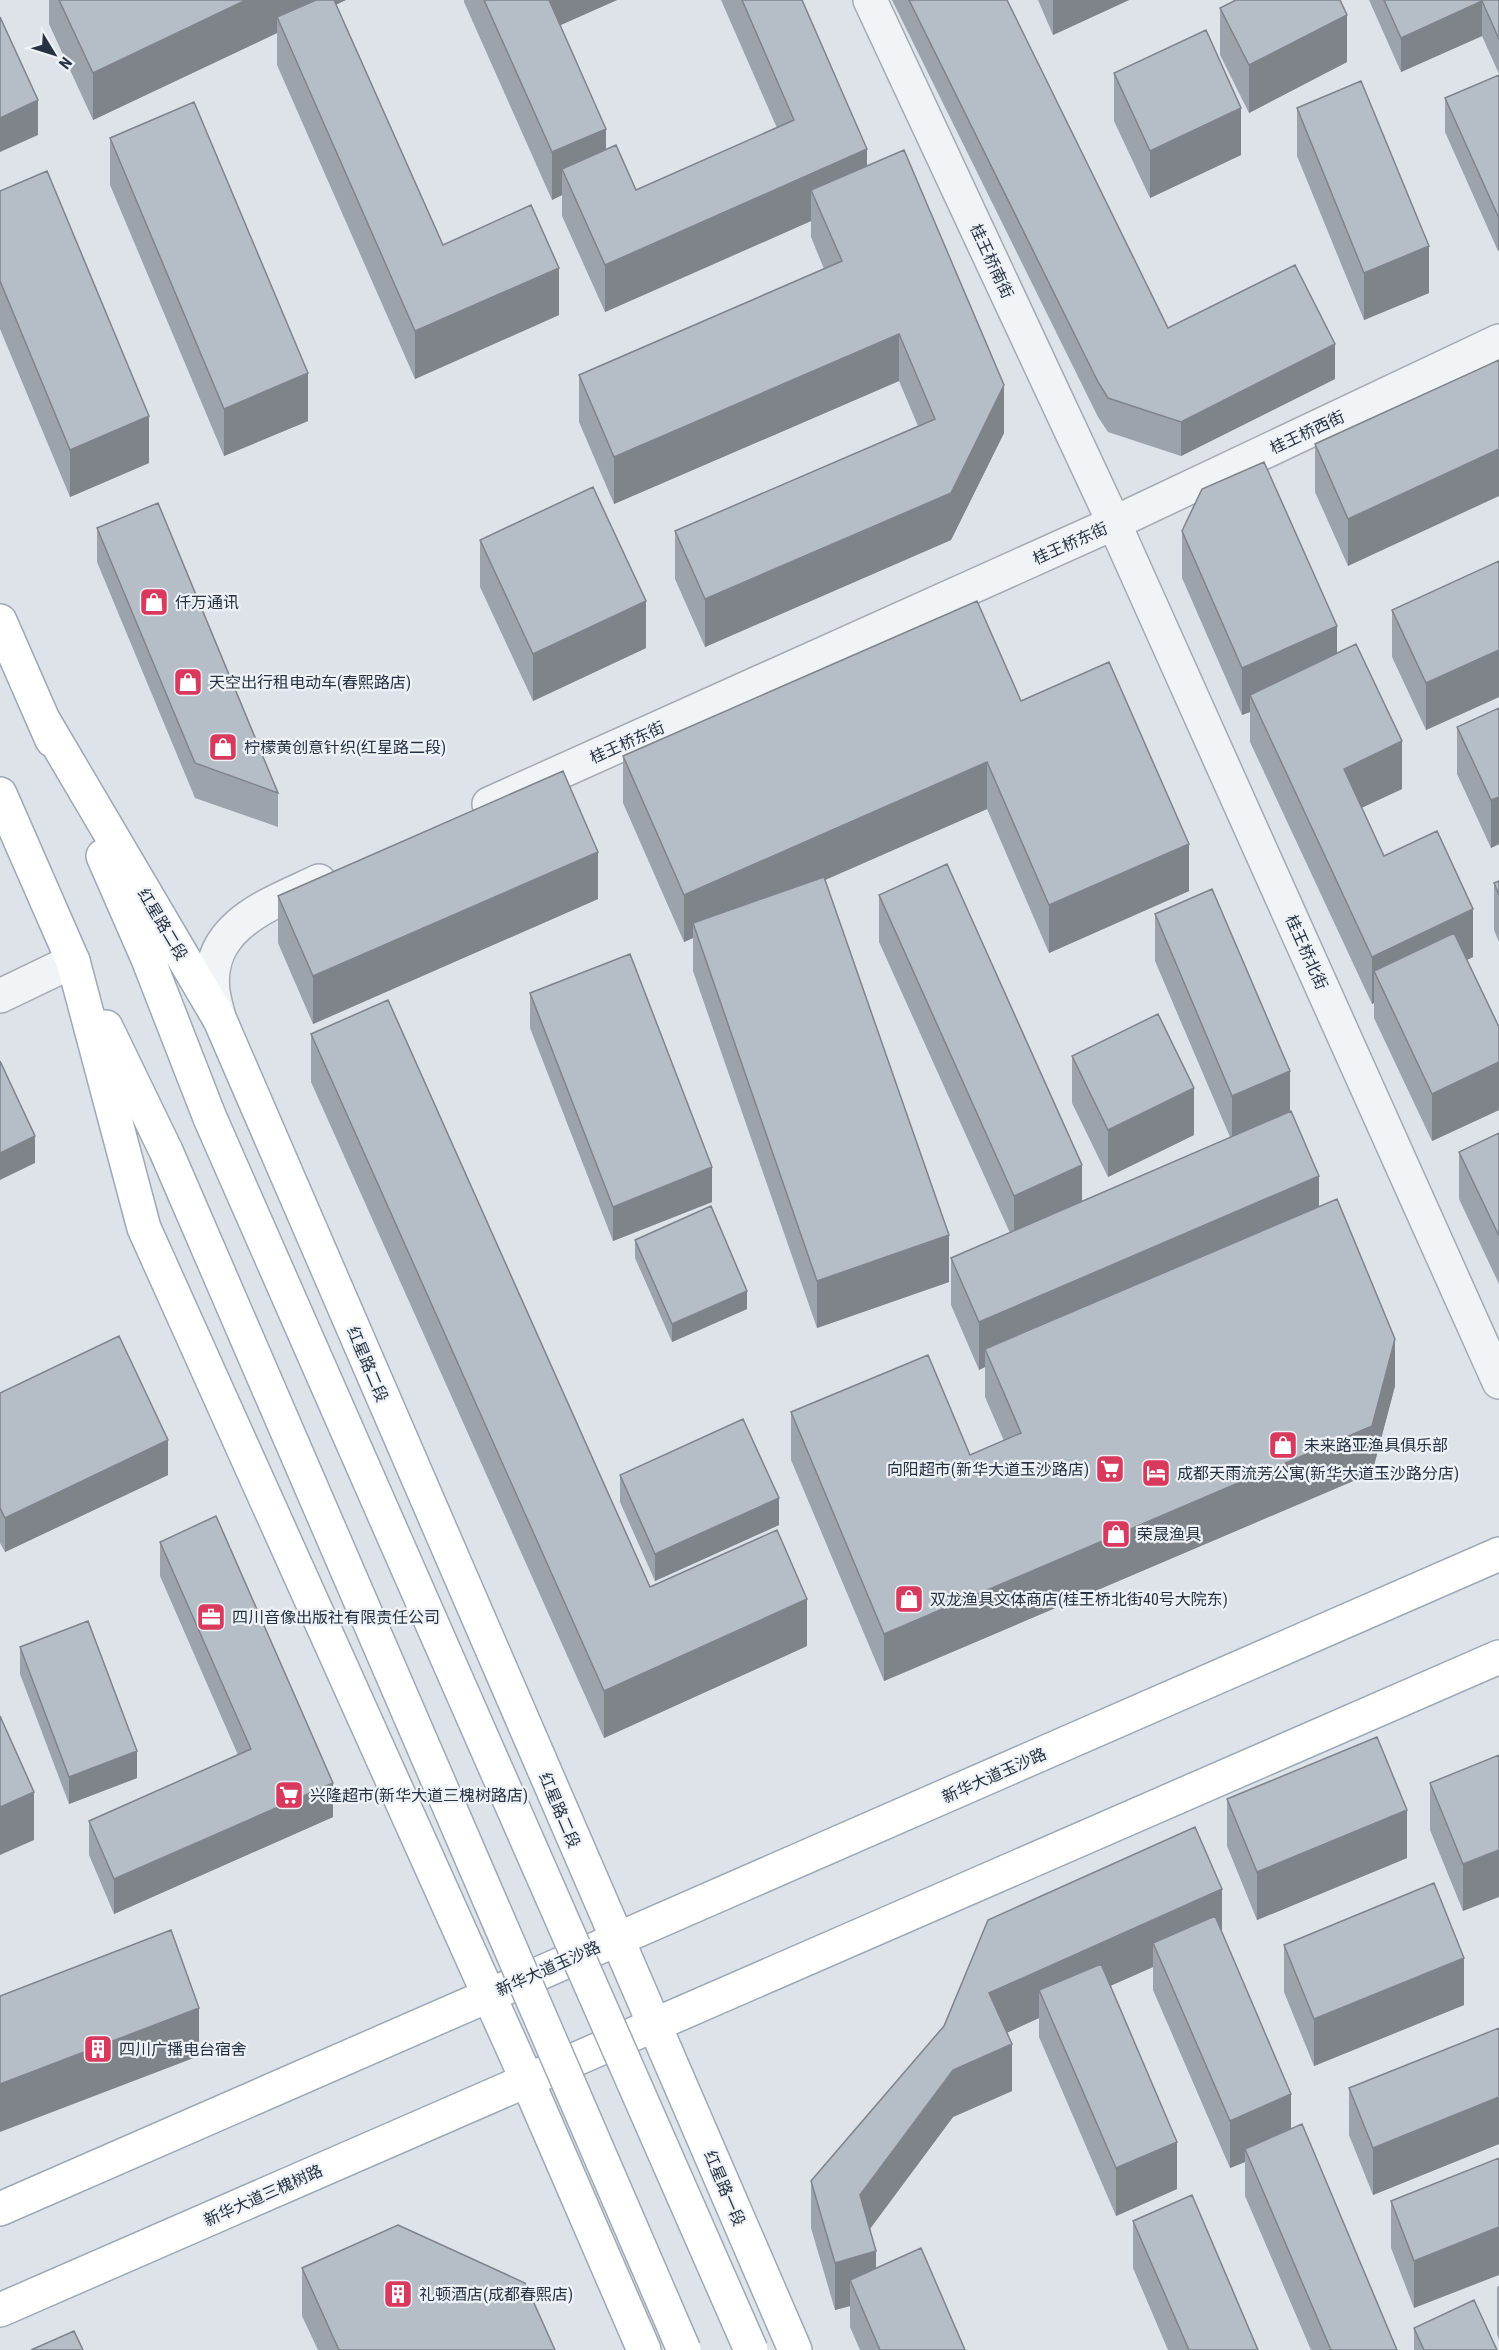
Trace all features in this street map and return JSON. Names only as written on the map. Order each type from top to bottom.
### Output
[{"type":"main road","name":"红星路二段","points":[[0,621],[148,959],[210,1118],[751,2350]]},
{"type":"main road","name":"红星路二段","points":[[44,721],[220,1020],[654,2025]]},
{"type":"main road","points":[[0,794],[73,961],[166,1151],[684,2350]]},
{"type":"main road","points":[[73,961],[144,1228],[527,2080],[644,2350]]},
{"type":"main road","name":"新华大道玉沙路","points":[[488,1995],[1499,1554]]},
{"type":"main road","points":[[527,2080],[1499,1657]]},
{"type":"main road","points":[[0,2209],[488,1995]]},
{"type":"main road","name":"红星路一段","points":[[654,2025],[795,2350]]},
{"type":"main road","name":"新华大道三槐树路","points":[[0,2310],[527,2080]]},
{"type":"street","name":"桂王桥南街","points":[[870,0],[1114,523]]},
{"type":"street","name":"桂王桥西街","points":[[1114,523],[1499,341]]},
{"type":"street","name":"桂王桥东街","points":[[459,818],[1114,523]]},
{"type":"street","name":"桂王桥北街","points":[[1114,523],[1499,1382]]},
{"type":"street","points":[[220,1020],[213,992],[212,972],[217,951],[234,929],[253,912],[350,867]]},
{"type":"street","points":[[0,996],[73,961]]},
{"type":"building","points":[[59,0],[246,0],[93,73]]},
{"type":"building","points":[[316,0],[334,0],[443,245],[531,205],[559,268],[415,331],[277,17]]},
{"type":"building","points":[[484,0],[549,0],[606,129],[552,152]]},
{"type":"building","points":[[742,0],[802,0],[867,149],[605,265],[562,169],[616,145],[636,190],[794,120]]},
{"type":"building","points":[[909,0],[1007,0],[1168,328],[1295,265],[1335,344],[1181,422],[1108,398]]},
{"type":"building","points":[[1236,0],[1340,0],[1347,15],[1249,65],[1220,8]]},
{"type":"building","points":[[1384,0],[1499,0],[1499,39],[1482,1],[1401,38]]},
{"type":"building","points":[[0,17],[38,100],[0,118]]},
{"type":"building","points":[[1206,30],[1241,108],[1150,151],[1114,73]]},
{"type":"building","points":[[1499,75],[1499,216],[1498,216],[1445,98]]},
{"type":"building","points":[[1361,81],[1429,246],[1364,273],[1297,108]]},
{"type":"building","points":[[194,102],[308,373],[224,409],[110,138]]},
{"type":"building","points":[[904,150],[1004,385],[951,493],[705,599],[675,531],[935,419],[899,334],[614,457],[579,375],[842,261],[811,190]]},
{"type":"building","points":[[47,171],[149,416],[70,450],[0,281],[0,191]]},
{"type":"building","points":[[1499,360],[1499,449],[1348,519],[1315,444]]},
{"type":"building","points":[[1264,462],[1337,626],[1242,668],[1182,531],[1202,489]]},
{"type":"building","points":[[593,487],[646,601],[533,654],[480,540]]},
{"type":"building","points":[[158,503],[278,793],[195,763],[97,528]]},
{"type":"building","points":[[1499,561],[1499,650],[1426,683],[1392,610]]},
{"type":"building","points":[[977,601],[1021,701],[1109,662],[1189,844],[1049,905],[987,762],[684,895],[623,756]]},
{"type":"building","points":[[1356,644],[1402,741],[1344,769],[1384,856],[1437,831],[1473,909],[1372,957],[1250,695]]},
{"type":"building","points":[[1499,708],[1499,797],[1491,800],[1457,727]]},
{"type":"building","points":[[563,771],[598,852],[313,976],[278,896]]},
{"type":"building","points":[[947,864],[1082,1165],[1014,1196],[879,895]]},
{"type":"building","points":[[824,877],[949,1235],[817,1281],[693,923]]},
{"type":"building","points":[[1499,881],[1499,895],[1494,883]]},
{"type":"building","points":[[1212,889],[1290,1071],[1232,1096],[1155,914]]},
{"type":"building","points":[[1454,933],[1499,1027],[1499,1062],[1432,1094],[1374,971]]},
{"type":"building","points":[[630,954],[712,1167],[613,1207],[530,993]]},
{"type":"building","points":[[388,1000],[650,1587],[777,1530],[807,1599],[604,1691],[311,1034]]},
{"type":"building","points":[[1158,1014],[1194,1088],[1108,1130],[1072,1056]]},
{"type":"building","points":[[0,1061],[35,1136],[0,1153]]},
{"type":"building","points":[[1291,1111],[1319,1176],[979,1322],[951,1258]]},
{"type":"building","points":[[1499,1133],[1499,1236],[1459,1152]]},
{"type":"building","points":[[1337,1199],[1395,1339],[1372,1426],[884,1634],[791,1412],[928,1355],[970,1455],[1021,1433],[985,1349]]},
{"type":"building","points":[[711,1206],[747,1291],[672,1324],[635,1240]]},
{"type":"building","points":[[119,1336],[168,1440],[5,1518],[0,1508],[0,1393]]},
{"type":"building","points":[[743,1419],[779,1498],[655,1554],[620,1475]]},
{"type":"building","points":[[216,1516],[333,1783],[114,1879],[89,1821],[251,1749],[160,1542]]},
{"type":"building","points":[[88,1621],[137,1751],[69,1777],[20,1647]]},
{"type":"building","points":[[0,1716],[34,1792],[0,1807]]},
{"type":"building","points":[[1377,1737],[1407,1810],[1257,1872],[1227,1799]]},
{"type":"building","points":[[1499,1755],[1499,1850],[1463,1864],[1430,1783]]},
{"type":"building","points":[[1195,1827],[1222,1889],[989,1993],[1012,2044],[953,2070],[860,2195],[876,2251],[835,2263],[811,2181],[944,2026],[988,1920]]},
{"type":"building","points":[[1434,1883],[1464,1958],[1314,2019],[1284,1945]]},
{"type":"building","points":[[1215,1916],[1291,2094],[1230,2121],[1153,1943]]},
{"type":"building","points":[[171,1930],[199,2008],[0,2084],[0,1996]]},
{"type":"building","points":[[1101,1964],[1177,2142],[1116,2168],[1039,1990]]},
{"type":"building","points":[[1499,2028],[1499,2097],[1373,2148],[1349,2088]]},
{"type":"building","points":[[1302,2124],[1397,2350],[1331,2350],[1245,2149]]},
{"type":"building","points":[[1499,2158],[1499,2227],[1414,2261],[1391,2201]]},
{"type":"building","points":[[1192,2195],[1258,2350],[1189,2350],[1133,2221]]},
{"type":"building","points":[[398,2225],[525,2283],[555,2350],[339,2350],[302,2268]]},
{"type":"building","points":[[921,2248],[965,2350],[880,2350],[850,2280]]},
{"type":"building","points":[[1474,2300],[1497,2350],[1424,2350],[1414,2328]]},
{"type":"building","points":[[74,2331],[83,2350],[31,2350]]},
{"type":"place","name":"仟万通讯","points":[[154,602]]},
{"type":"place","name":"天空出行租电动车(春熙路店)","points":[[188,682]]},
{"type":"place","name":"柠檬黄创意针织(红星路二段)","points":[[223,747]]},
{"type":"place","name":"未来路亚渔具俱乐部","points":[[1283,1445]]},
{"type":"place","name":"向阳超市(新华大道玉沙路店)","points":[[1110,1469]]},
{"type":"place","name":"成都天雨流芳公寓(新华大道玉沙路分店)","points":[[1156,1473]]},
{"type":"place","name":"荣晟渔具","points":[[1116,1534]]},
{"type":"place","name":"双龙渔具文体商店(桂王桥北街40号大院东)","points":[[909,1599]]},
{"type":"place","name":"四川音像出版社有限责任公司","points":[[211,1617]]},
{"type":"place","name":"兴隆超市(新华大道三槐树路店)","points":[[289,1795]]},
{"type":"place","name":"四川广播电台宿舍","points":[[98,2049]]},
{"type":"place","name":"礼顿酒店(成都春熙店)","points":[[398,2294]]}]
